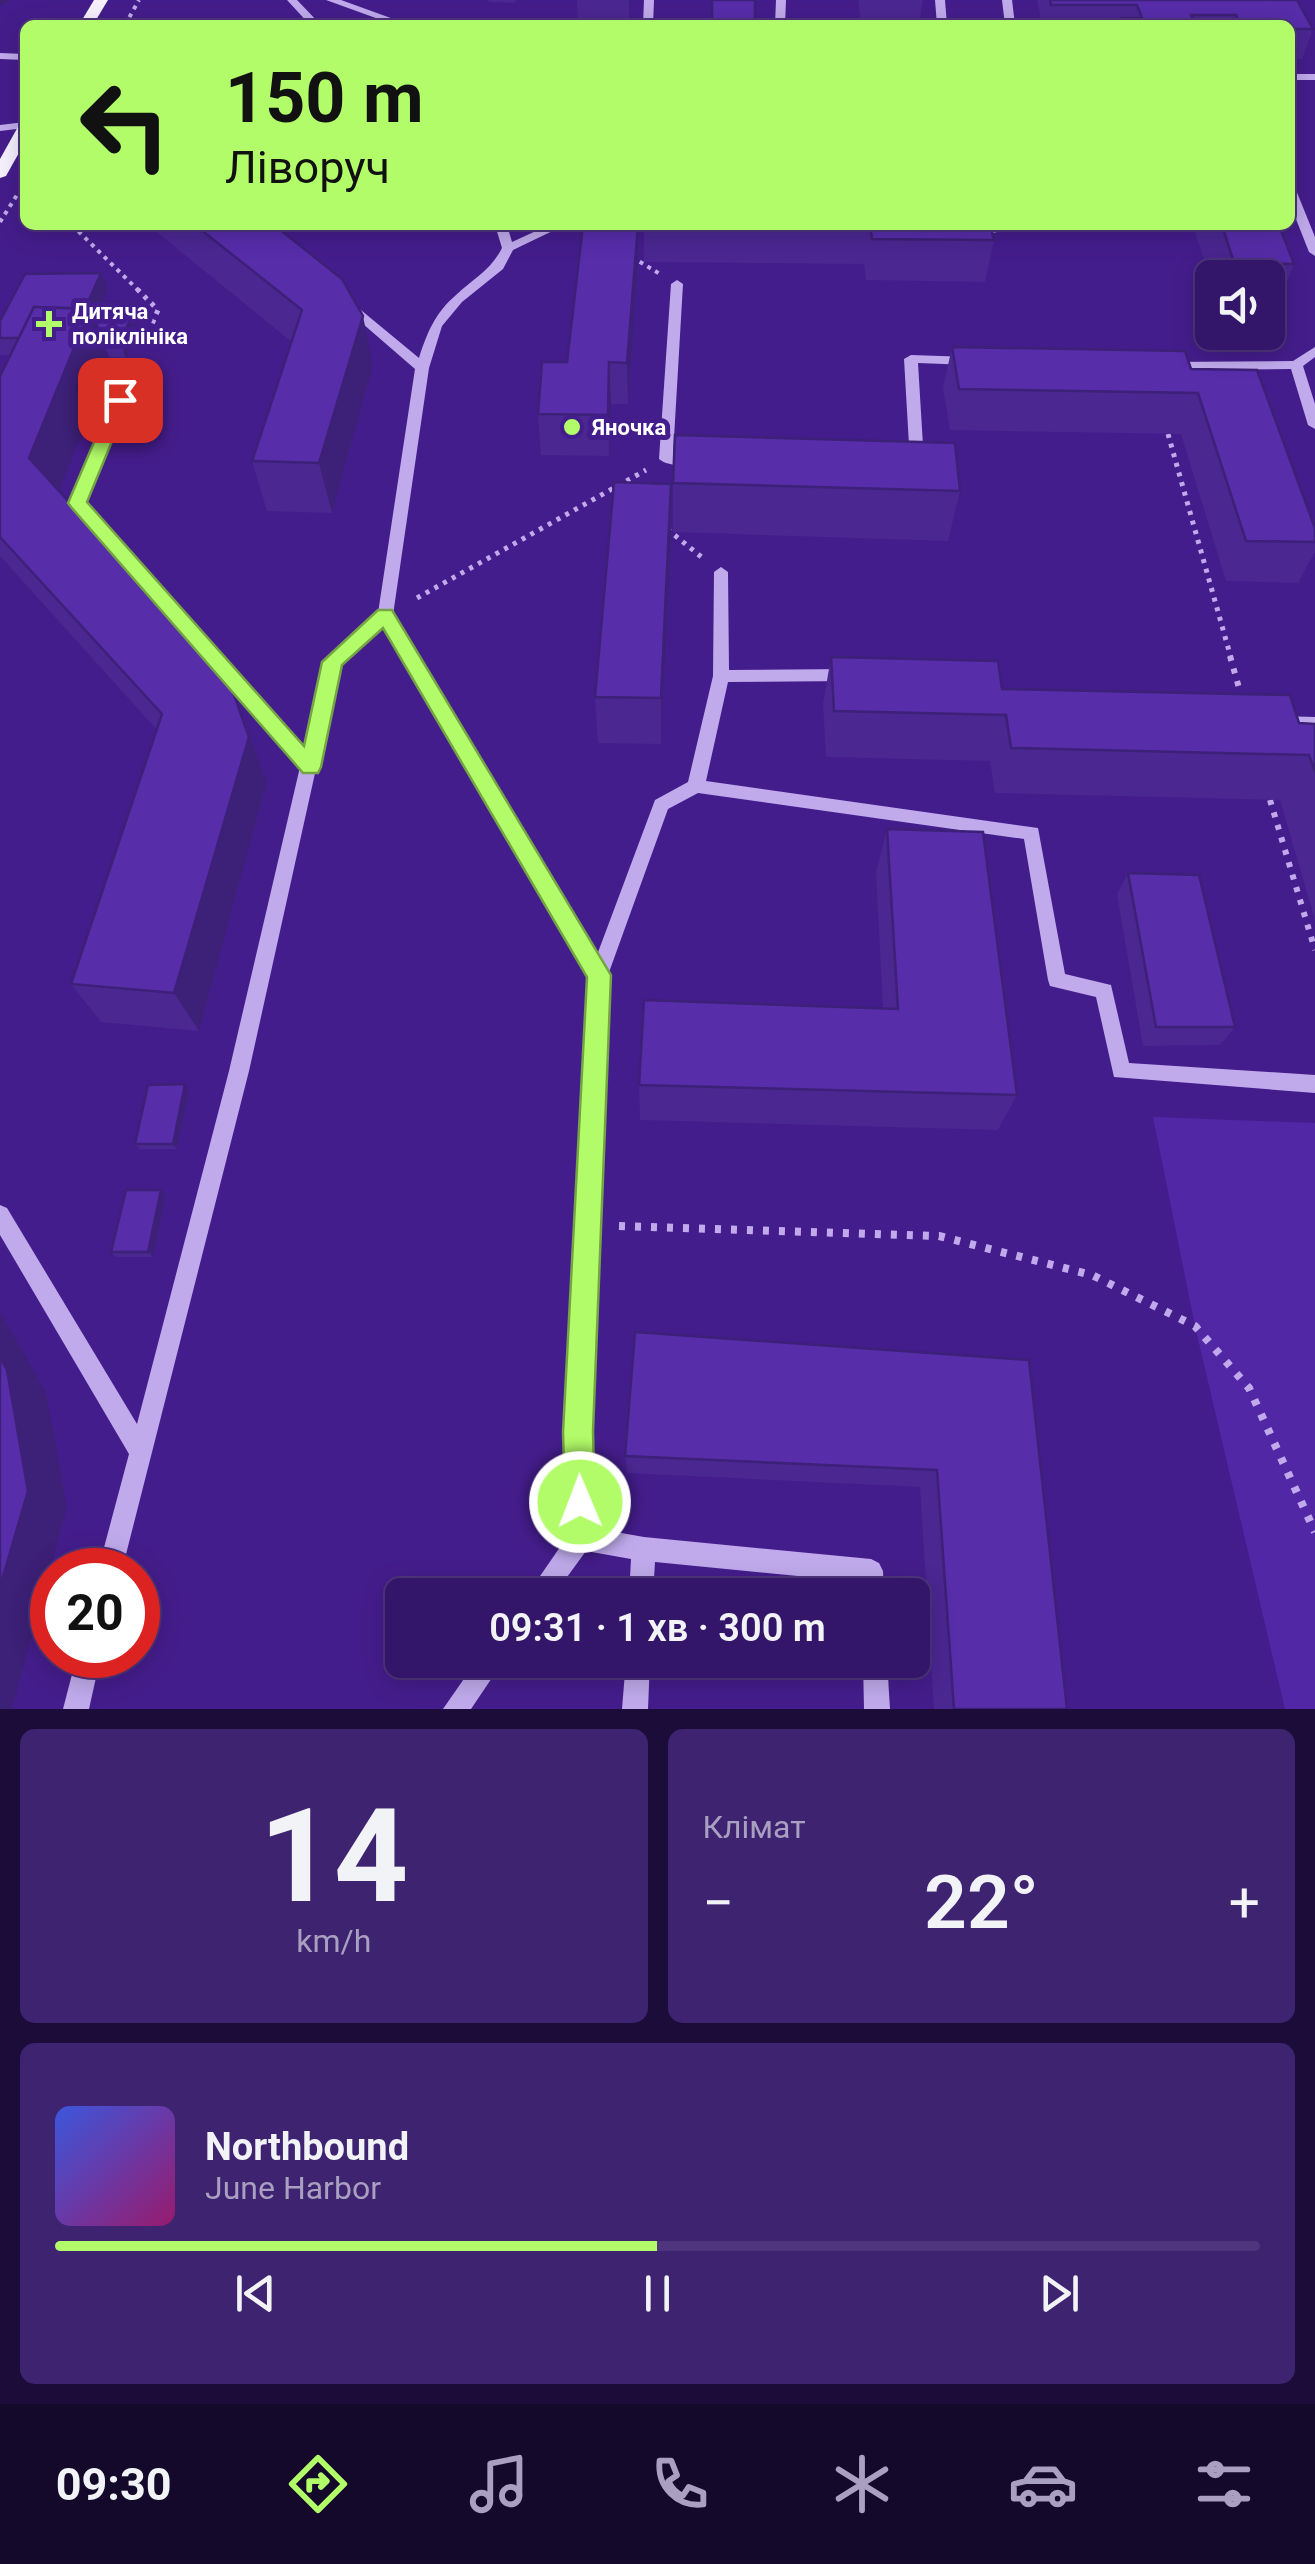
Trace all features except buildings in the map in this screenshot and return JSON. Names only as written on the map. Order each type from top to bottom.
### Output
[{"type":"main road","points":[[0,172],[20,136]]},
{"type":"lane","points":[[292,0],[311,20]]},
{"type":"lane","points":[[330,0],[389,20]]},
{"type":"lane","points":[[1295,202],[1315,252]]},
{"type":"lane","points":[[503,230],[508,248],[500,266],[458,299],[436,325],[422,368],[385,615],[599,975]]},
{"type":"lane","points":[[508,248],[548,230]]},
{"type":"lane","points":[[677,284],[666,459],[705,460]]},
{"type":"lane","points":[[337,296],[422,368]]},
{"type":"lane","points":[[1148,366],[1296,365],[1315,351]]},
{"type":"lane","points":[[899,462],[919,462],[911,360],[990,362]]},
{"type":"lane","points":[[134,365],[78,503],[310,767]]},
{"type":"lane","points":[[1296,365],[1315,425]]},
{"type":"lane","points":[[696,786],[721,676],[721,572]]},
{"type":"lane","points":[[116,1548],[239,1071],[332,662],[385,615]]},
{"type":"lane","points":[[721,676],[869,675]]},
{"type":"lane","points":[[1248,722],[1315,723]]},
{"type":"lane","points":[[552,1578],[581,1538],[578,1432],[599,975],[662,805],[696,786],[1032,833],[1057,980],[1104,992],[1122,1071],[1315,1084]]},
{"type":"lane","points":[[0,1215],[140,1451]]},
{"type":"lane","points":[[581,1538],[644,1549],[871,1571],[871,1578]]},
{"type":"lane","points":[[643,1578],[644,1549]]},
{"type":"lane","points":[[76,1709],[84,1678]]},
{"type":"lane","points":[[456,1709],[479,1678]]},
{"type":"lane","points":[[635,1709],[637,1678]]},
{"type":"lane","points":[[875,1678],[877,1709]]},
{"type":"path","points":[[0,222],[20,189]]},
{"type":"path","points":[[77,230],[158,310],[134,365]]},
{"type":"path","points":[[615,251],[677,284]]},
{"type":"path","points":[[1168,434],[1248,722]]},
{"type":"path","points":[[385,615],[666,459]]},
{"type":"path","points":[[616,488],[630,500]]},
{"type":"path","points":[[660,524],[721,572]]},
{"type":"path","points":[[1270,800],[1315,950]]},
{"type":"path","points":[[588,1225],[939,1236],[1092,1275],[1195,1326],[1249,1388],[1315,1532]]},
{"type":"shaded area","points":[[1153,1117],[1315,1123],[1315,1709],[1285,1709],[1195,1326]]},
{"type":"place","name":"Дитяча поліклініка","points":[[49,324]]},
{"type":"place","name":"Яночка","points":[[572,427]]},
{"type":"route","points":[[120,400],[78,503],[310,767],[332,662],[385,615],[599,975],[578,1432],[580,1502]]}]
